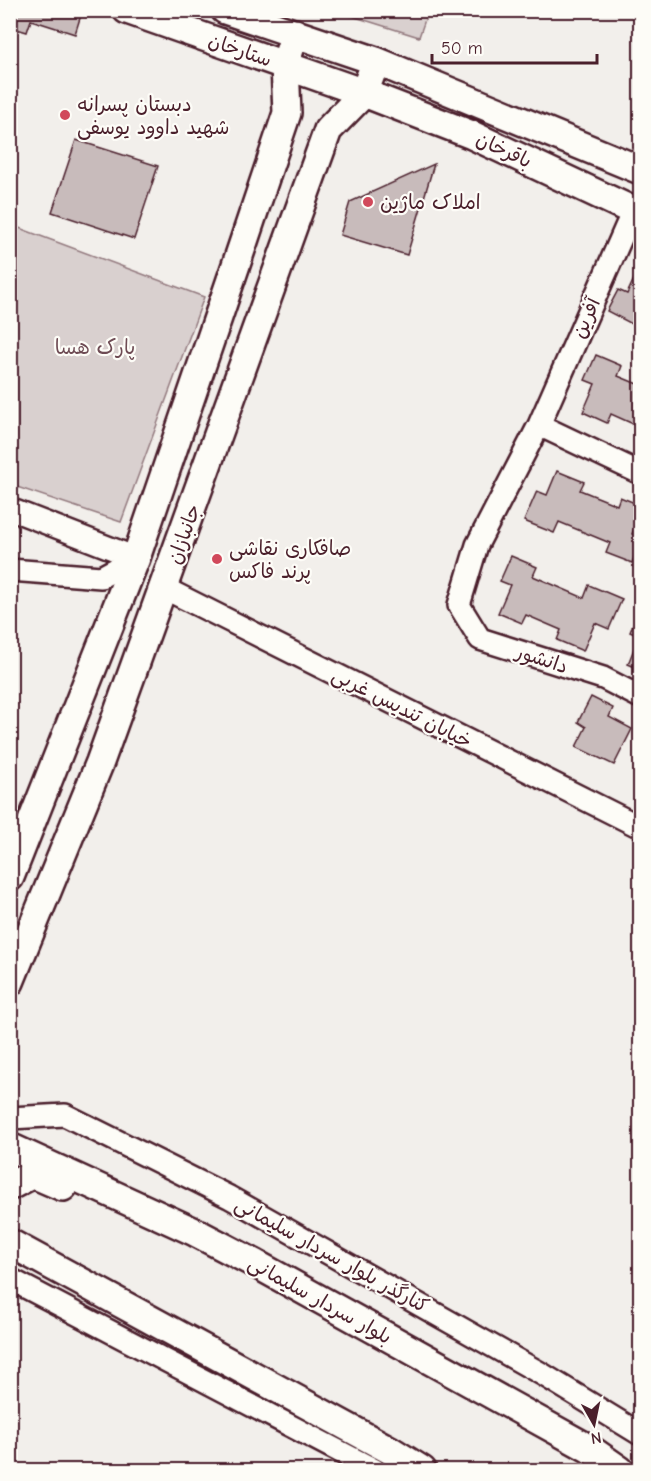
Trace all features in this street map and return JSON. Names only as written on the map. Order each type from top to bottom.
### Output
[{"type":"main road","name":"ستارخان","points":[[127,10],[364,93]]},
{"type":"main road","name":"ستارخان","points":[[225,10],[375,61]]},
{"type":"main road","name":"جانبازان","points":[[10,877],[136,558],[287,113],[285,65],[295,33]]},
{"type":"main road","points":[[364,93],[375,61]]},
{"type":"main road","name":"باقرخان","points":[[375,61],[635,163]]},
{"type":"main road","name":"جانبازان","points":[[10,982],[100,762],[328,130],[364,93]]},
{"type":"main road","name":"باقرخان","points":[[364,93],[472,135],[637,212]]},
{"type":"main road","name":"بلوار سردار سلیمانی","points":[[10,1147],[195,1232],[590,1449],[620,1470]]},
{"type":"main road","points":[[10,1186],[33,1174],[167,1234],[195,1232]]},
{"type":"main road","points":[[10,1243],[390,1450],[422,1470]]},
{"type":"street","name":"آفرین","points":[[459,605],[477,545],[539,424],[637,212]]},
{"type":"street","points":[[539,424],[640,472]]},
{"type":"street","points":[[10,509],[136,558]]},
{"type":"street","points":[[10,570],[101,577],[136,558]]},
{"type":"street","name":"خیابان تندیس غربی","points":[[164,588],[640,828]]},
{"type":"street","name":"دانشور","points":[[459,605],[480,639],[603,678],[640,697]]},
{"type":"street","name":"کنارگذر بلوار سردار سلیمانی","points":[[10,1118],[65,1115],[229,1197],[542,1374],[640,1434]]},
{"type":"street","points":[[10,1279],[375,1470]]},
{"type":"green space","points":[[336,11],[428,11],[419,37]]},
{"type":"green space","name":"پارک هسا","points":[[11,225],[204,297],[121,522],[11,485]]},
{"type":"building","points":[[10,10],[66,10],[81,15],[75,34],[31,20],[27,32],[10,27]]},
{"type":"building","points":[[76,140],[158,166],[134,239],[52,212]]},
{"type":"building","points":[[434,164],[407,255],[340,235],[350,202]]},
{"type":"building","points":[[640,266],[640,318],[638,316],[634,325],[607,311],[618,290],[627,294]]},
{"type":"building","points":[[596,355],[622,366],[618,376],[640,385],[640,427],[611,414],[607,423],[583,412],[595,384],[585,380]]},
{"type":"building","points":[[557,471],[584,482],[580,490],[617,505],[620,497],[640,505],[640,515],[632,534],[640,538],[640,542],[632,563],[606,553],[610,543],[559,522],[554,533],[524,521],[537,491],[547,495]]},
{"type":"building","points":[[511,556],[537,567],[533,576],[584,598],[589,585],[622,599],[609,629],[595,623],[583,651],[557,640],[561,630],[526,615],[522,623],[498,613],[510,585],[500,581]]},
{"type":"building","points":[[640,607],[640,669],[628,664],[639,636],[630,632]]},
{"type":"building","points":[[591,697],[613,708],[609,717],[632,729],[614,765],[576,747],[586,727],[578,722]]},
{"type":"place","name":"دبستان پسرانه شهید داوود یوسفی","points":[[65,115]]},
{"type":"place","name":"املاک ماژین","points":[[368,202]]},
{"type":"place","name":"صافکاری نقاشی پرند فاکس","points":[[217,559]]}]
